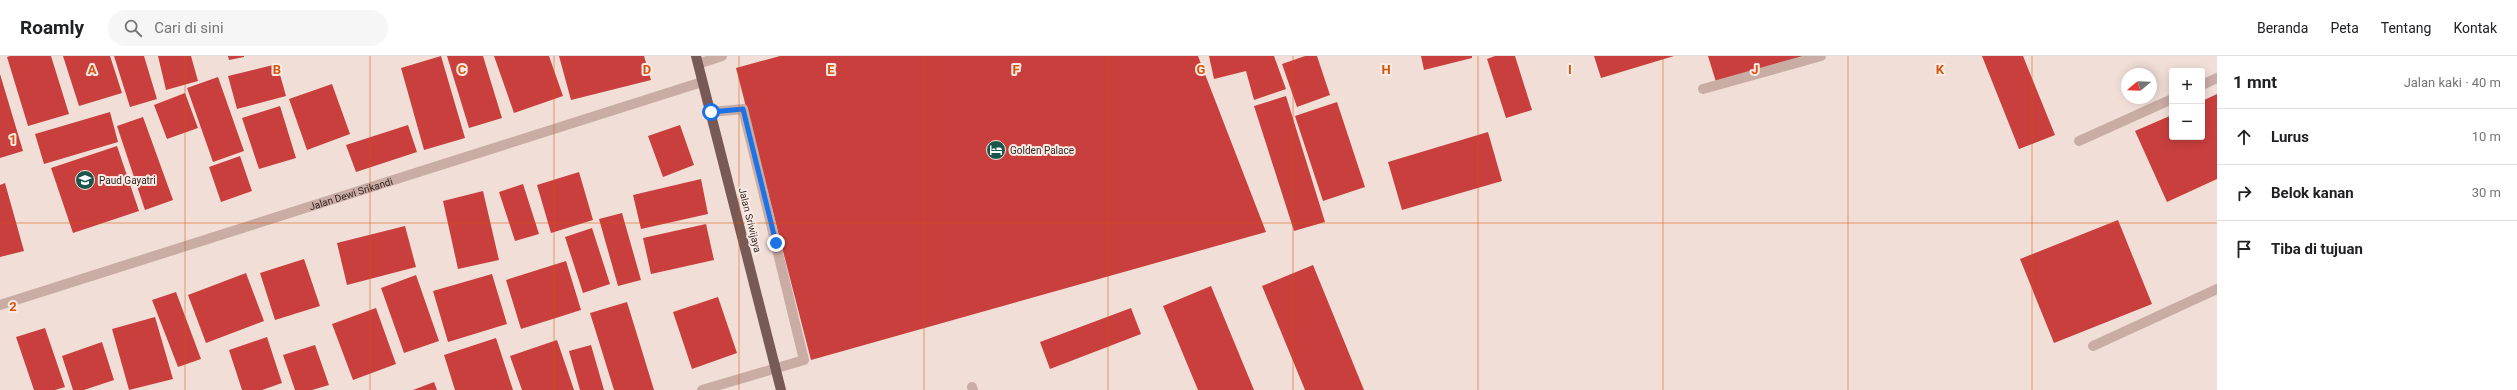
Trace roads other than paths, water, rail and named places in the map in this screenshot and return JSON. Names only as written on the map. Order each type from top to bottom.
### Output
[{"type":"main road","name":"Jalan Sriwijaya","points":[[697,60],[781,390]]},
{"type":"street","points":[[697,60],[722,56]]},
{"type":"street","points":[[1702,89],[1821,56]]},
{"type":"street","points":[[2205,84],[2217,78]]},
{"type":"street","name":"Jalan Dewi Srikandi","points":[[0,305],[702,82]]},
{"type":"street","points":[[2079,141],[2169,100]]},
{"type":"street","points":[[702,390],[804,360],[743,109],[711,112]]},
{"type":"street","points":[[2093,346],[2217,289]]},
{"type":"place","name":"Golden Palace","points":[[996,150]]},
{"type":"place","name":"Paud Gayatri","points":[[85,180]]}]
